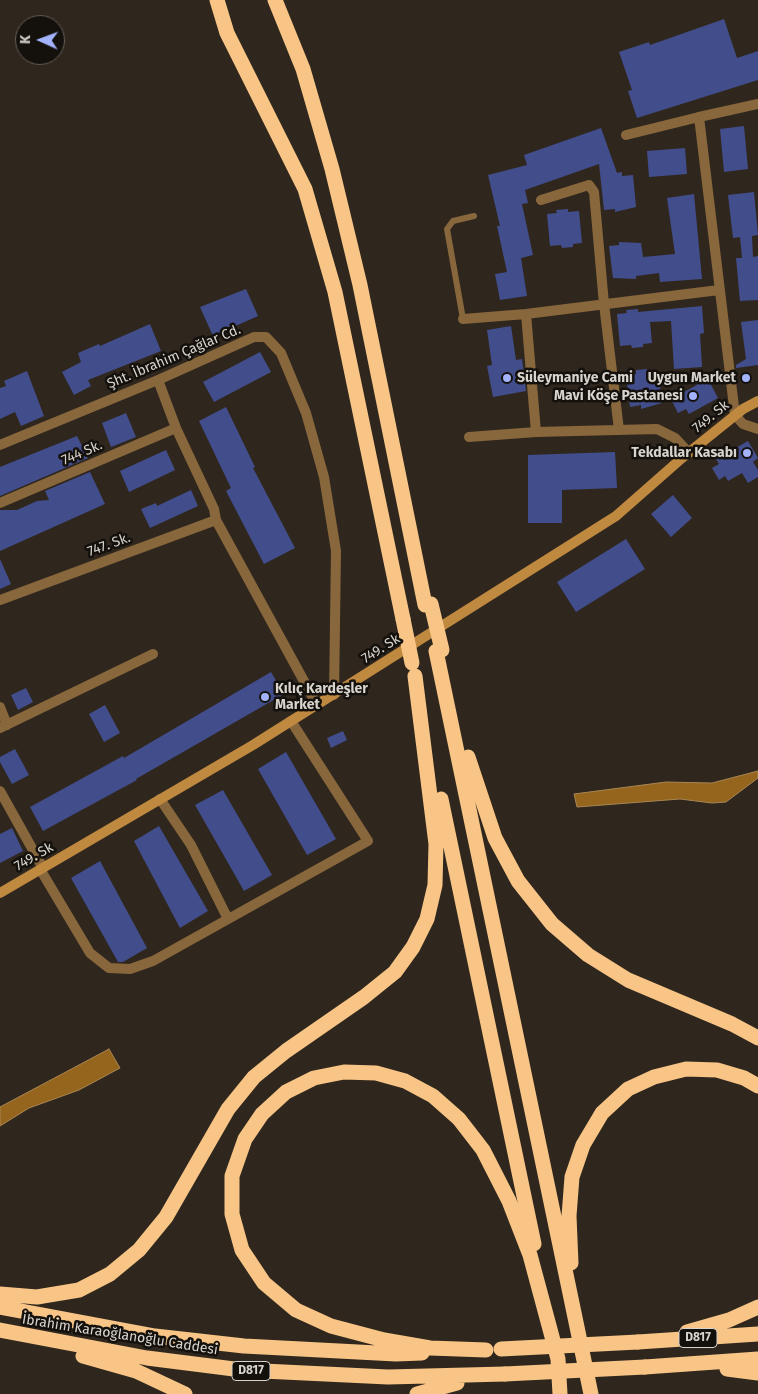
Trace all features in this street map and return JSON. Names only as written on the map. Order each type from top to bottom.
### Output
[{"type":"highway","points":[[216,0],[227,32],[305,188],[335,292],[565,1394]]},
{"type":"highway","points":[[275,0],[303,69],[332,169],[360,285],[428,605],[473,777],[495,838],[518,881],[546,917],[588,955],[628,980],[732,1024],[758,1038]]},
{"type":"highway","points":[[439,650],[590,1390]]},
{"type":"highway","points":[[0,1294],[37,1297],[79,1290],[110,1274],[139,1250],[166,1217],[228,1109],[254,1076],[286,1051],[364,997],[395,972],[413,947],[429,911],[435,885],[436,844],[414,669]]},
{"type":"highway","points":[[583,1356],[571,1257],[569,1216],[572,1177],[583,1145],[602,1113],[628,1090],[654,1077],[686,1069],[717,1070],[744,1078],[758,1086]]},
{"type":"highway","points":[[486,1350],[412,1345],[384,1340],[331,1326],[296,1310],[264,1283],[242,1250],[232,1214],[232,1176],[244,1139],[262,1114],[286,1092],[314,1078],[344,1072],[376,1073],[406,1081],[433,1096],[459,1119],[483,1150],[509,1201],[530,1255],[558,1359],[560,1394]]},
{"type":"highway","name":"İbrahim Karaoğlanoğlu Caddesi","points":[[0,1307],[155,1336],[244,1346],[396,1354],[643,1341]]},
{"type":"highway","points":[[643,1341],[729,1320],[758,1307]]},
{"type":"highway","points":[[0,1331],[136,1370],[185,1394]]},
{"type":"highway","name":"İbrahim Karaoğlanoğlu Caddesi","points":[[0,1331],[147,1358],[242,1370],[388,1377],[500,1375]]},
{"type":"highway","name":"D817","points":[[643,1341],[758,1334]]},
{"type":"highway","name":"D817","points":[[500,1375],[758,1359]]},
{"type":"highway","points":[[651,1367],[745,1370],[758,1373]]},
{"type":"highway","points":[[418,1394],[440,1386],[500,1375]]},
{"type":"street","points":[[626,134],[758,104]]},
{"type":"street","points":[[699,117],[735,415],[743,424],[758,429]]},
{"type":"street","points":[[541,200],[590,185],[594,192],[604,304],[619,430]]},
{"type":"street","points":[[463,320],[719,290]]},
{"type":"street","points":[[526,314],[536,432]]},
{"type":"street","name":"Şht. İbrahim Çağlar Cd.","points":[[0,445],[158,380],[254,337],[266,337],[282,353],[306,413],[326,486],[336,551],[334,695]]},
{"type":"street","points":[[158,380],[176,428],[214,509],[216,520],[317,706]]},
{"type":"street","name":"749. Sk","points":[[0,893],[317,706],[616,516],[735,415],[758,401]]},
{"type":"street","name":"744 Sk.","points":[[0,503],[176,428]]},
{"type":"street","points":[[469,437],[536,432],[657,429],[675,438],[689,453]]},
{"type":"street","name":"747. Sk.","points":[[0,600],[216,520]]},
{"type":"street","points":[[0,707],[3,726],[152,654]]},
{"type":"street","points":[[0,791],[41,869],[90,953],[108,968],[130,969],[152,961],[368,841],[291,721]]},
{"type":"street","points":[[160,799],[191,844],[228,919]]},
{"type":"lane","points":[[463,320],[447,229],[453,220],[474,216]]},
{"type":"shaded area","points":[[758,771],[758,778],[726,802],[712,803],[680,799],[577,807],[574,794],[666,782],[712,783]]},
{"type":"shaded area","points":[[109,1049],[120,1068],[79,1090],[29,1108],[0,1126],[0,1107]]},
{"type":"building","points":[[724,19],[737,58],[758,51],[758,80],[637,118],[628,91],[632,90],[619,52],[649,42],[650,45]]},
{"type":"building","points":[[744,126],[748,169],[724,172],[720,129]]},
{"type":"building","points":[[601,128],[617,173],[622,172],[622,176],[633,175],[636,207],[615,212],[615,209],[604,210],[599,164],[525,190],[528,203],[522,204],[533,255],[521,258],[527,296],[500,300],[495,274],[507,272],[497,226],[500,226],[488,175],[527,165],[524,155]]},
{"type":"building","points":[[685,148],[687,174],[649,177],[647,151]]},
{"type":"building","points":[[754,192],[758,235],[752,236],[753,257],[758,256],[758,300],[740,301],[736,258],[742,258],[740,237],[733,238],[728,195]]},
{"type":"building","points":[[694,194],[702,279],[660,282],[659,273],[636,276],[636,279],[613,278],[609,246],[619,245],[619,242],[641,243],[643,257],[675,254],[667,198]]},
{"type":"building","points":[[568,209],[568,212],[579,211],[582,243],[573,244],[573,247],[550,246],[547,214],[557,213],[556,210]]},
{"type":"building","points":[[246,289],[258,316],[213,336],[200,307]]},
{"type":"building","points":[[702,306],[704,333],[700,334],[702,367],[674,369],[671,321],[650,322],[652,343],[643,344],[643,347],[620,346],[617,314],[627,313],[626,310],[638,309],[638,312]]},
{"type":"building","points":[[758,320],[758,365],[736,368],[736,365],[746,359],[741,322]]},
{"type":"building","points":[[150,324],[161,351],[88,380],[91,386],[74,395],[62,372],[81,362],[78,353],[99,344],[100,346]]},
{"type":"building","points":[[511,326],[516,360],[522,359],[526,391],[493,397],[487,366],[492,365],[487,330]]},
{"type":"building","points":[[260,352],[271,372],[214,402],[203,382]]},
{"type":"building","points":[[647,369],[648,372],[658,371],[662,403],[641,409],[641,405],[630,407],[626,375],[636,374],[636,370]]},
{"type":"building","points":[[27,371],[44,416],[21,426],[15,412],[0,419],[0,388],[6,386],[4,381]]},
{"type":"building","name":"Mavi Köşe Pastanesi","points":[[708,379],[718,398],[689,414],[686,409],[678,413],[671,399]]},
{"type":"building","points":[[226,407],[255,467],[253,468],[295,548],[264,564],[226,491],[231,488],[199,421]]},
{"type":"building","points":[[126,413],[136,437],[111,447],[102,423]]},
{"type":"building","points":[[77,436],[88,458],[0,496],[0,467]]},
{"type":"building","points":[[748,441],[758,458],[753,462],[758,470],[758,477],[748,483],[742,473],[728,481],[725,476],[719,480],[712,468],[719,464],[716,459]]},
{"type":"building","points":[[166,450],[175,470],[129,492],[120,471]]},
{"type":"building","points":[[615,452],[617,488],[562,490],[562,523],[528,523],[528,455]]},
{"type":"building","points":[[90,472],[105,504],[0,551],[0,510],[17,510],[37,501],[49,500],[45,491]]},
{"type":"building","points":[[191,490],[198,506],[150,528],[141,509],[156,503],[157,506]]},
{"type":"building","points":[[673,495],[692,518],[671,537],[651,514]]},
{"type":"building","points":[[626,539],[645,569],[576,612],[557,582]]},
{"type":"building","points":[[0,559],[11,584],[0,589]]},
{"type":"building","points":[[271,672],[284,694],[137,780],[43,831],[30,807],[123,756],[124,758]]},
{"type":"building","points":[[26,688],[33,702],[18,710],[11,695]]},
{"type":"building","points":[[105,705],[120,733],[104,742],[89,714]]},
{"type":"building","points":[[343,731],[347,740],[331,748],[327,738]]},
{"type":"building","points":[[15,749],[29,775],[12,784],[0,762],[0,757]]},
{"type":"building","points":[[286,752],[336,839],[307,855],[258,769]]},
{"type":"building","points":[[223,790],[272,875],[244,891],[195,805]]},
{"type":"building","points":[[159,826],[208,911],[180,928],[134,841]]},
{"type":"building","points":[[12,828],[23,851],[0,863],[0,834]]},
{"type":"building","points":[[100,861],[147,948],[123,962],[118,962],[71,878]]},
{"type":"place","name":"Süleymaniye Cami","points":[[507,378]]},
{"type":"place","name":"Uygun Market","points":[[746,378]]},
{"type":"place","name":"Mavi Köşe Pastanesi","points":[[693,396]]},
{"type":"place","name":"Tekdallar Kasabı","points":[[747,453]]},
{"type":"place","name":"Kılıç Kardeşler Market","points":[[265,697]]}]
